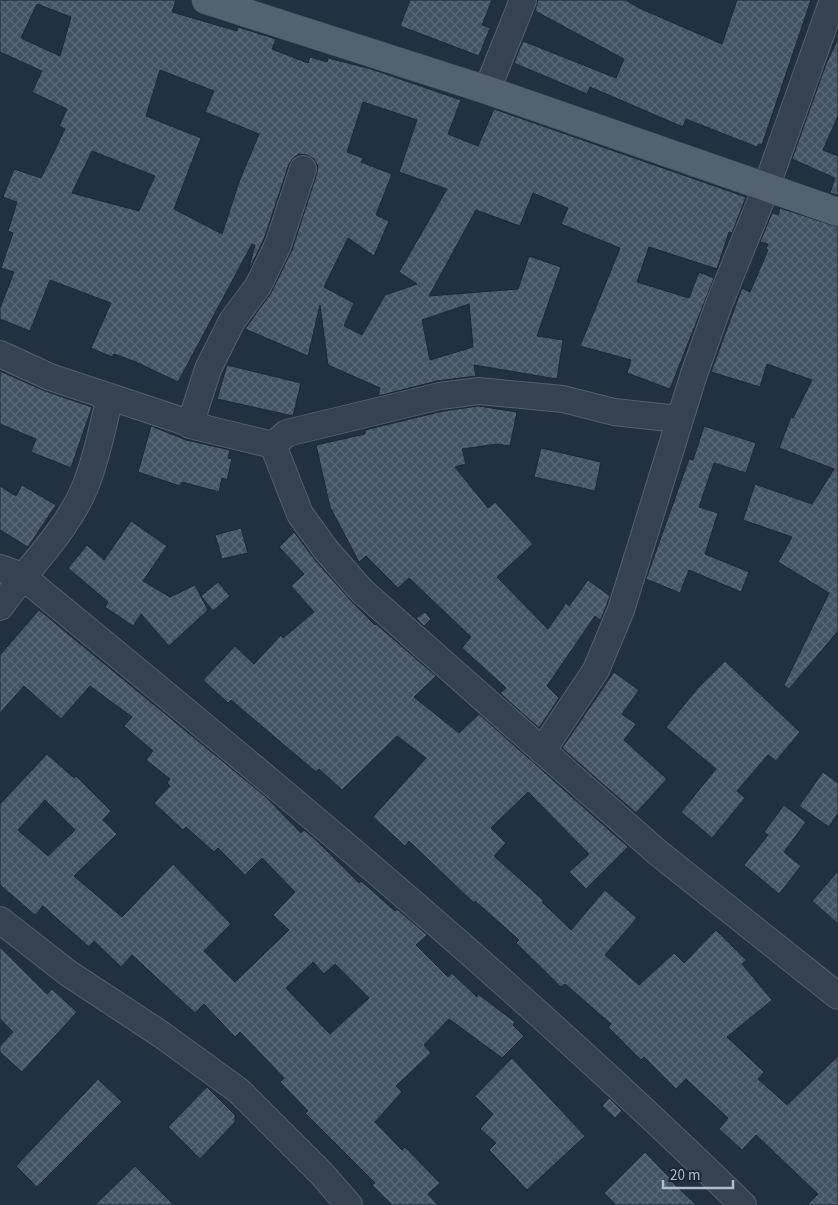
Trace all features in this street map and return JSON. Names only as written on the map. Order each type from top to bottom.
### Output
[{"type":"main road","points":[[206,0],[487,90],[838,212]]},
{"type":"street","points":[[487,90],[523,0]]},
{"type":"street","points":[[542,751],[596,670],[621,610],[657,497],[678,420],[719,304],[766,188],[833,0]]},
{"type":"street","points":[[190,424],[208,369],[232,321],[258,286],[278,245],[303,169]]},
{"type":"street","points":[[0,354],[50,377],[110,398],[190,424],[273,445]]},
{"type":"street","points":[[273,445],[287,433],[440,396],[479,391],[563,399],[614,412],[678,420]]},
{"type":"street","points":[[0,607],[11,572],[47,550],[85,488],[110,398]]},
{"type":"street","points":[[273,445],[300,514],[326,550],[362,591],[396,623],[658,852],[838,996]]},
{"type":"street","points":[[11,572],[301,807],[541,1014],[743,1205]]},
{"type":"street","points":[[0,920],[68,974],[162,1036],[239,1091],[322,1174],[349,1205]]},
{"type":"building","points":[[0,0],[176,0],[172,12],[237,31],[238,27],[276,39],[272,49],[308,63],[310,57],[327,62],[328,58],[371,69],[461,100],[448,134],[478,146],[494,109],[746,197],[732,233],[729,232],[717,269],[649,247],[637,282],[689,298],[699,272],[714,278],[670,389],[627,373],[631,360],[580,346],[620,248],[561,224],[568,208],[533,193],[520,226],[476,210],[429,296],[518,289],[529,256],[561,267],[537,336],[563,340],[557,379],[474,365],[476,376],[437,381],[378,396],[380,388],[328,365],[320,305],[308,356],[245,329],[271,293],[292,250],[317,173],[318,166],[314,159],[307,155],[299,154],[289,164],[264,239],[248,272],[255,245],[252,244],[178,382],[136,362],[114,354],[112,357],[91,348],[111,303],[50,280],[30,331],[0,319],[0,308],[14,272],[1,268],[13,233],[8,231],[17,202],[3,197],[14,169],[41,178],[65,129],[59,126],[67,109],[32,92],[42,71],[0,52]],"holes":[[[37,4],[71,17],[60,56],[21,38]],[[160,70],[214,91],[205,112],[259,134],[239,182],[222,234],[174,209],[201,138],[146,116]],[[363,102],[417,120],[399,172],[447,189],[399,272],[417,284],[385,295],[362,335],[344,326],[354,303],[324,287],[348,238],[374,256],[389,221],[376,215],[392,174],[361,162],[363,158],[347,152]],[[92,151],[155,176],[139,211],[72,193]],[[469,304],[473,347],[430,360],[422,320]]]},
{"type":"building","points":[[410,0],[492,0],[482,25],[490,28],[479,56],[400,26]]},
{"type":"building","points":[[538,0],[626,0],[639,8],[722,44],[737,0],[811,0],[762,145],[759,144],[757,147],[686,119],[683,127],[590,87],[587,94],[514,63],[523,41],[616,78],[624,59],[535,11]]},
{"type":"building","points":[[838,39],[838,116],[823,150],[838,156],[838,195],[830,193],[835,178],[792,159],[826,64]]},
{"type":"building","points":[[780,208],[838,227],[838,631],[789,689],[784,685],[829,593],[778,562],[792,537],[743,520],[755,484],[812,504],[834,469],[779,448],[791,417],[793,418],[812,380],[767,364],[760,387],[711,372],[742,288],[750,292],[768,250],[766,249],[768,244],[760,242],[772,213],[778,215]]},
{"type":"building","points":[[227,365],[301,383],[293,416],[217,399]]},
{"type":"building","points":[[0,371],[45,391],[92,407],[71,468],[31,452],[36,439],[0,424]]},
{"type":"building","points":[[479,406],[517,412],[510,446],[497,444],[462,449],[466,464],[455,467],[488,508],[495,502],[533,544],[497,577],[548,629],[566,603],[569,606],[588,580],[610,596],[600,620],[595,616],[547,686],[559,698],[539,728],[500,693],[506,688],[462,648],[471,637],[409,578],[398,588],[366,556],[359,562],[330,507],[316,445],[365,434],[365,430],[443,411]]},
{"type":"building","points":[[151,426],[186,440],[230,450],[228,458],[232,459],[227,480],[222,478],[219,492],[182,482],[180,486],[138,472]]},
{"type":"building","points":[[704,426],[756,443],[746,473],[714,463],[699,507],[718,513],[705,554],[749,572],[741,592],[689,570],[680,593],[646,579],[689,459],[693,460]]},
{"type":"building","points":[[541,448],[601,462],[595,491],[534,477]]},
{"type":"building","points":[[22,485],[56,505],[28,547],[0,530],[0,486],[16,496]]},
{"type":"building","points":[[131,521],[167,546],[143,581],[170,597],[195,585],[208,610],[169,646],[141,614],[133,626],[105,607],[108,602],[68,568],[87,545],[104,560]]},
{"type":"building","points":[[241,528],[248,553],[222,559],[215,535]]},
{"type":"building","points":[[294,532],[315,560],[351,601],[375,625],[436,676],[414,697],[459,733],[479,714],[628,847],[586,889],[569,872],[589,854],[528,792],[491,828],[506,843],[494,856],[544,901],[542,902],[571,930],[605,890],[637,918],[605,955],[639,985],[674,953],[684,963],[716,930],[746,960],[742,964],[772,1000],[727,1037],[764,1072],[758,1079],[787,1105],[838,1056],[838,1205],[807,1205],[818,1194],[756,1135],[742,1150],[719,1129],[728,1118],[686,1079],[676,1089],[644,1057],[641,1060],[608,1027],[611,1024],[565,984],[561,987],[516,943],[519,940],[475,901],[474,903],[409,841],[405,846],[373,817],[426,758],[397,736],[342,790],[319,769],[316,772],[231,700],[228,703],[203,680],[235,646],[254,664],[281,635],[283,638],[314,612],[291,586],[304,574],[279,547]]},
{"type":"building","points":[[218,582],[230,596],[213,611],[201,596]]},
{"type":"building","points":[[39,610],[266,797],[301,833],[304,830],[316,840],[359,883],[361,881],[395,911],[397,909],[427,935],[416,945],[448,977],[452,973],[477,997],[478,994],[515,1022],[513,1025],[524,1036],[502,1058],[449,1019],[424,1045],[431,1053],[396,1086],[402,1092],[375,1122],[402,1150],[405,1147],[440,1183],[428,1194],[438,1205],[392,1205],[372,1185],[375,1183],[305,1113],[308,1111],[280,1082],[284,1078],[240,1032],[235,1037],[204,1004],[195,1013],[132,955],[121,967],[94,941],[89,947],[43,906],[35,915],[0,885],[0,804],[47,754],[74,778],[76,776],[111,811],[103,820],[117,834],[74,876],[122,917],[173,864],[231,924],[204,951],[235,982],[289,930],[273,915],[295,892],[262,858],[245,875],[218,848],[214,852],[186,827],[183,830],[154,803],[170,786],[167,783],[170,779],[146,760],[153,751],[124,726],[132,717],[90,686],[61,719],[24,686],[0,713],[0,655]],"holes":[[[45,800],[75,830],[48,856],[18,830]],[[313,962],[324,974],[335,964],[369,998],[330,1034],[286,988]]]},
{"type":"building","points":[[425,612],[431,619],[424,626],[416,618]]},
{"type":"building","points":[[725,661],[800,732],[776,761],[768,755],[737,791],[745,798],[712,838],[681,812],[716,769],[666,727],[698,688]]},
{"type":"building","points":[[614,672],[639,690],[622,714],[636,724],[624,740],[667,779],[636,813],[562,748]]},
{"type":"building","points":[[823,772],[838,783],[838,813],[829,827],[799,806]]},
{"type":"building","points":[[784,805],[806,822],[784,852],[801,866],[779,894],[744,865],[768,835],[764,832]]},
{"type":"building","points":[[838,871],[838,924],[812,901]]},
{"type":"building","points":[[0,947],[47,994],[52,989],[77,1012],[22,1072],[0,1052],[0,1046],[13,1032],[0,1019]]},
{"type":"building","points":[[512,1058],[585,1136],[527,1190],[489,1150],[496,1143],[480,1129],[493,1114],[475,1096]]},
{"type":"building","points":[[98,1079],[122,1102],[37,1187],[16,1166]]},
{"type":"building","points":[[207,1087],[235,1115],[235,1122],[200,1159],[168,1127]]},
{"type":"building","points":[[609,1098],[622,1111],[615,1118],[602,1106]]},
{"type":"building","points":[[645,1152],[696,1205],[616,1205],[604,1193]]},
{"type":"building","points":[[135,1166],[174,1205],[95,1205]]}]
